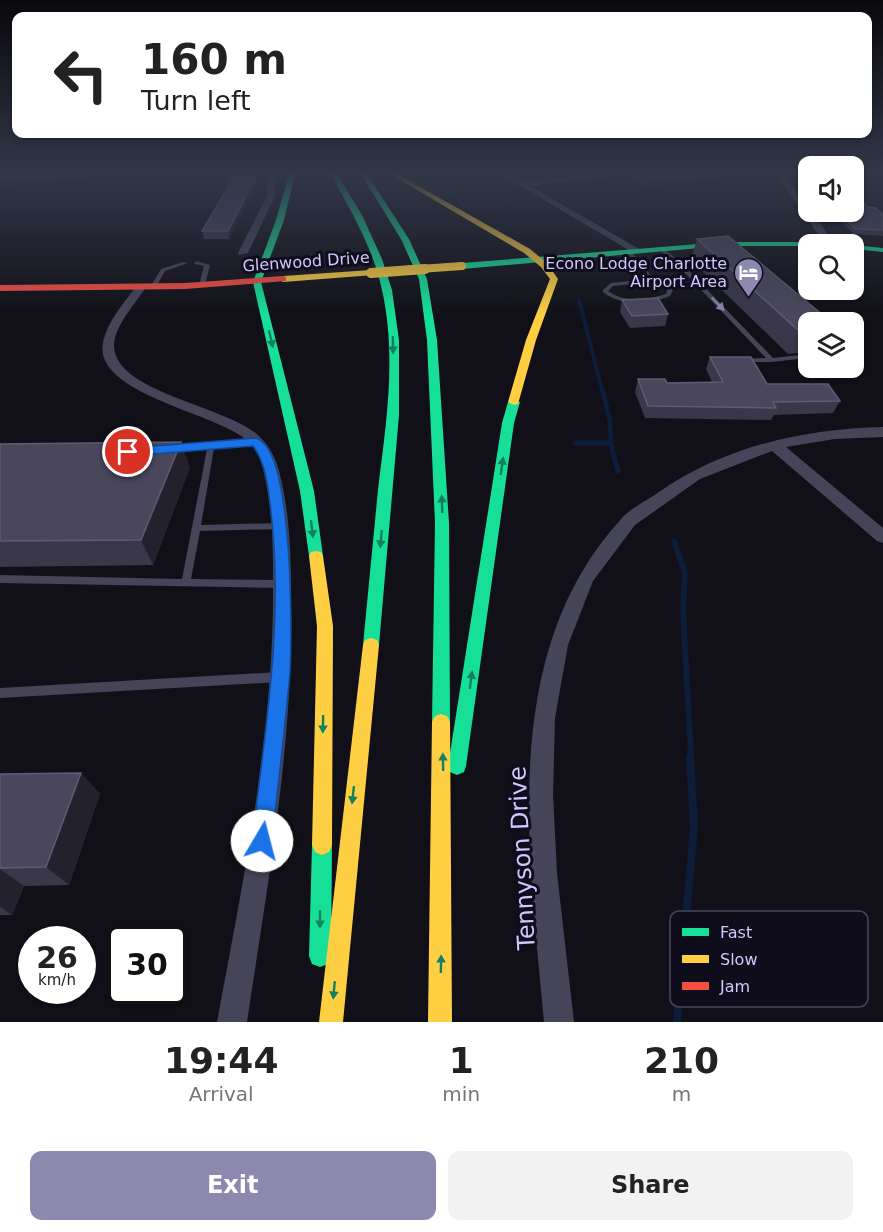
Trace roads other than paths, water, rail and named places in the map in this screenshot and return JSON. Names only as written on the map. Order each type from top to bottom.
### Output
[{"type":"main road","points":[[279,222],[257,282],[307,491],[325,626],[320,965]]},
{"type":"main road","points":[[331,1022],[379,567],[394,382],[392,319],[382,265],[363,222]]},
{"type":"main road","points":[[394,222],[405,239],[423,279],[432,340],[442,523],[440,1022]]},
{"type":"main road","points":[[442,862],[508,423],[531,340],[554,279],[550,270],[536,258],[474,222]]},
{"type":"main road","name":"Glenwood Drive","points":[[0,288],[202,285],[462,266],[632,250],[798,245]]},
{"type":"main road","points":[[864,248],[883,250]]},
{"type":"main road","points":[[320,988],[320,1022]]},
{"type":"street","points":[[243,253],[258,222]]},
{"type":"street","points":[[585,222],[632,250]]},
{"type":"street","points":[[814,222],[823,234]]},
{"type":"street","points":[[148,286],[111,336],[109,358],[116,371],[134,385],[223,417],[256,442],[266,456],[274,481],[282,584],[280,677],[262,841],[232,1022]]},
{"type":"street","name":"Tennyson Drive","points":[[559,1022],[540,815],[541,763],[549,682],[565,622],[594,564],[623,527],[654,498],[710,466],[775,446],[845,434],[883,432]]},
{"type":"street","points":[[775,446],[883,537]]},
{"type":"lane","points":[[661,249],[689,274],[771,360]]},
{"type":"lane","points":[[632,250],[652,280],[665,284],[670,290],[668,295],[661,298],[619,300],[610,297],[605,291],[610,285],[652,280]]},
{"type":"lane","points":[[148,286],[163,270],[185,263]]},
{"type":"lane","points":[[197,263],[207,265],[202,285]]},
{"type":"lane","points":[[731,362],[798,357]]},
{"type":"lane","points":[[166,449],[256,442]]},
{"type":"lane","points":[[186,582],[211,446]]},
{"type":"lane","points":[[196,528],[279,526]]},
{"type":"lane","points":[[0,579],[282,584]]},
{"type":"lane","points":[[0,693],[280,677]]},
{"type":"waterway","points":[[579,300],[603,394]]},
{"type":"waterway","points":[[603,392],[610,421],[611,444],[618,471]]},
{"type":"waterway","points":[[575,443],[610,443]]},
{"type":"waterway","points":[[674,541],[678,553]]},
{"type":"waterway","points":[[678,552],[685,573],[683,609],[691,758]]},
{"type":"waterway","points":[[687,911],[694,826],[690,757]]},
{"type":"waterway","points":[[677,1022],[678,1007]]},
{"type":"place","name":"Econo Lodge Charlotte Airport Area","points":[[748,298]]}]
